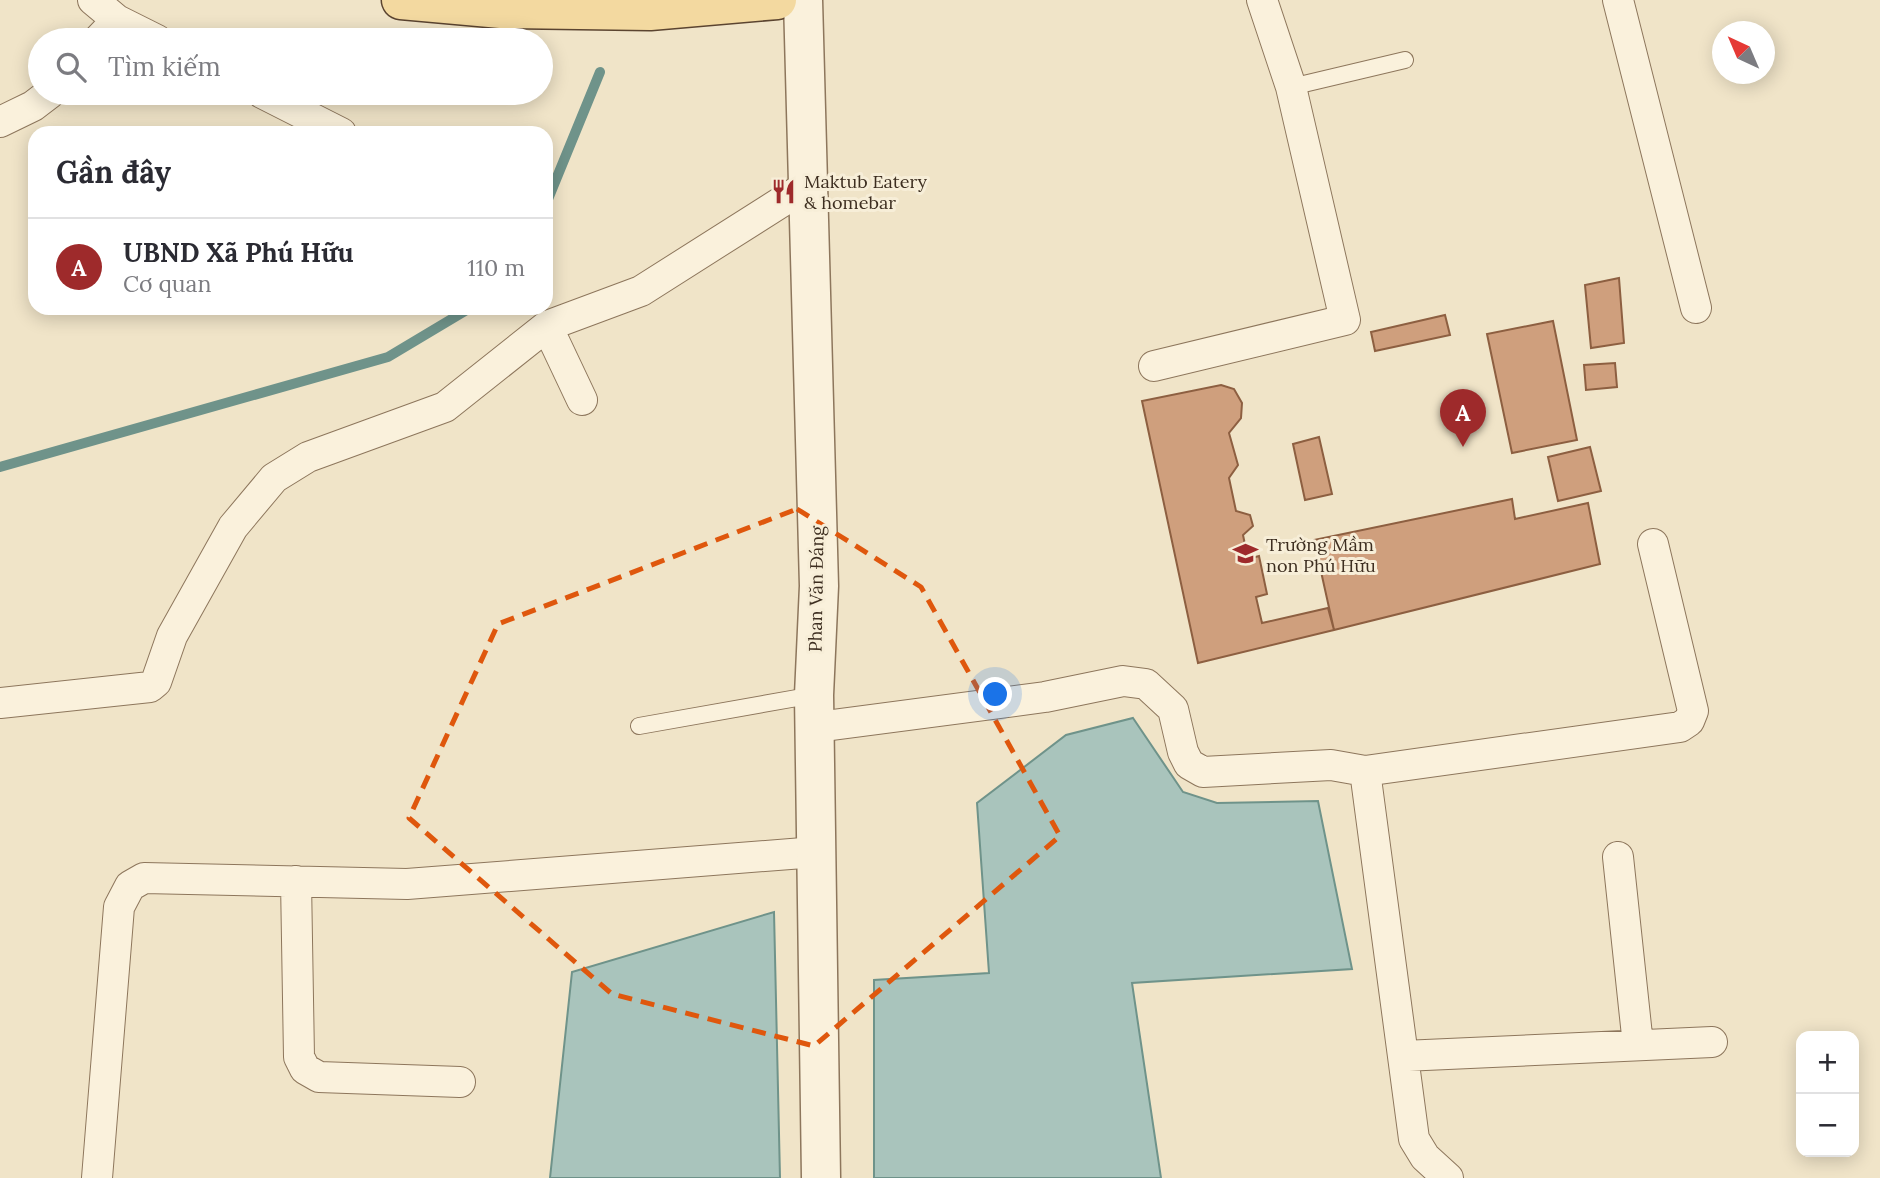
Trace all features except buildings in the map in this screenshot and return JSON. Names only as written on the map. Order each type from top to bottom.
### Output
[{"type":"main road","points":[[401,0],[501,9],[650,11],[777,0]]},
{"type":"street","points":[[93,0],[106,28]]},
{"type":"street","name":"Phan Văn Đáng","points":[[803,0],[819,586],[815,711],[821,1178]]},
{"type":"street","points":[[1154,366],[1345,320],[1291,87],[1262,0]]},
{"type":"street","points":[[1618,0],[1696,307]]},
{"type":"street","points":[[0,122],[34,105]]},
{"type":"street","points":[[285,105],[327,126]]},
{"type":"street","points":[[0,703],[150,687],[156,682],[172,636],[233,527],[274,478],[308,457],[445,407],[547,326],[641,291],[808,185]]},
{"type":"street","points":[[547,326],[582,400]]},
{"type":"street","points":[[815,711],[1045,697],[1123,681],[1146,684],[1173,709],[1183,752],[1189,764],[1203,772],[1331,765],[1365,771],[1680,727],[1689,721],[1693,711],[1653,544]]},
{"type":"street","points":[[1365,771],[1414,1139],[1425,1157],[1448,1178]]},
{"type":"street","points":[[97,1178],[119,907],[122,895],[130,886],[144,878],[407,884],[816,852]]},
{"type":"street","points":[[1618,857],[1638,1045]]},
{"type":"street","points":[[296,881],[299,1057],[305,1069],[318,1077],[460,1082]]},
{"type":"street","points":[[1403,1056],[1712,1042]]},
{"type":"lane","points":[[1291,87],[1405,60]]},
{"type":"lane","points":[[639,726],[815,711]]},
{"type":"highlighted area","points":[[797,509],[921,587],[1060,836],[814,1046],[612,994],[409,818],[498,624]]},
{"type":"water","points":[[1133,718],[1183,792],[1217,803],[1318,801],[1352,969],[1132,983],[1161,1178],[874,1178],[874,980],[989,973],[977,803],[1066,735]]},
{"type":"water","points":[[774,912],[780,1178],[550,1178],[572,972]]},
{"type":"waterway","points":[[553,187],[600,72]]},
{"type":"waterway","points":[[0,467],[388,357],[458,315]]},
{"type":"place","name":"Maktub Eatery & homebar","points":[[784,191]]},
{"type":"place","name":"UBND Xã Phú Hữu","points":[[1463,447]]},
{"type":"place","name":"Trường Mầm non Phú Hữu","points":[[1246,554]]}]
